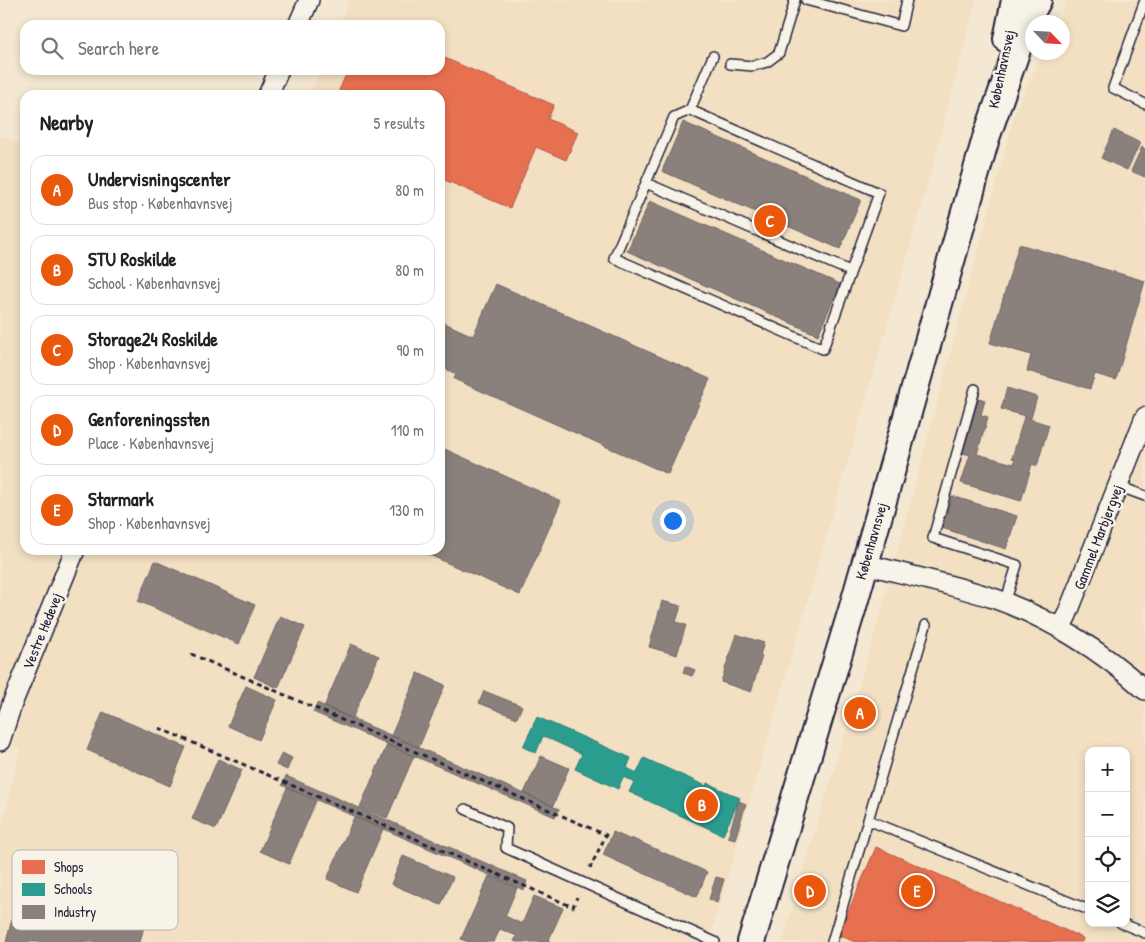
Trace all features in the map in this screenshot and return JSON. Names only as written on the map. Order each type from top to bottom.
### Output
[{"type":"main road","name":"Københavnsvej","points":[[986,138],[1015,0]]},
{"type":"main road","name":"Københavnsvej","points":[[751,942],[852,610],[986,138],[1028,18],[1038,0]]},
{"type":"street","points":[[300,20],[309,0]]},
{"type":"street","points":[[270,90],[277,75]]},
{"type":"street","name":"Gammel Marbjergvej","points":[[1060,629],[1068,615],[1145,417]]},
{"type":"street","name":"Vestre Hedevej","points":[[0,741],[12,704],[73,555]]},
{"type":"street","points":[[864,564],[966,589],[1005,603],[1060,629],[1117,667],[1145,690]]},
{"type":"lane","points":[[730,64],[753,66],[767,62],[779,53],[795,0]]},
{"type":"lane","points":[[806,0],[901,26],[907,0]]},
{"type":"lane","points":[[1145,0],[1113,88],[1145,104]]},
{"type":"lane","points":[[690,110],[879,193],[822,349],[614,258],[674,117],[690,110],[713,56]]},
{"type":"lane","points":[[646,183],[850,272]]},
{"type":"lane","points":[[974,388],[933,538],[1017,565],[1005,603]]},
{"type":"lane","points":[[1118,486],[1145,496]]},
{"type":"lane","points":[[832,942],[926,624]]},
{"type":"lane","points":[[464,809],[507,828],[506,848],[715,942]]},
{"type":"lane","points":[[868,820],[1085,908]]},
{"type":"lane","points":[[1130,927],[1145,933]]},
{"type":"path","points":[[159,728],[573,906],[606,835],[191,654]]},
{"type":"shaded area","points":[[349,0],[976,0],[931,174],[709,942],[0,942],[0,831],[20,749],[0,739],[0,135],[20,144],[20,555],[445,555],[445,90],[312,90],[318,75],[445,75],[445,20],[341,20]]},
{"type":"shaded area","points":[[1068,0],[1145,0],[1145,942],[782,942],[879,618],[1017,106],[1040,60],[1070,60],[1070,15],[1060,15]]},
{"type":"building: Shops","points":[[445,58],[554,105],[548,119],[578,132],[566,160],[536,147],[510,208],[445,180],[445,90],[339,90],[346,75],[445,75]]},
{"type":"building: Shops","points":[[876,847],[1083,938],[1082,942],[855,942],[838,935]]},
{"type":"building: Schools","points":[[537,717],[631,758],[627,768],[637,773],[644,758],[706,786],[707,783],[740,798],[723,835],[629,792],[634,782],[623,777],[618,789],[575,769],[582,754],[543,736],[536,753],[523,747]]},
{"type":"building: Industry","points":[[683,122],[861,200],[840,249],[662,171]]},
{"type":"building: Industry","points":[[1114,130],[1140,143],[1127,170],[1101,158]]},
{"type":"building: Industry","points":[[1142,147],[1145,149],[1145,177],[1131,171]]},
{"type":"building: Industry","points":[[650,201],[840,284],[818,335],[627,251]]},
{"type":"building: Industry","points":[[1019,244],[1145,281],[1116,380],[1095,374],[1090,389],[1027,371],[1031,355],[990,343]]},
{"type":"building: Industry","points":[[496,284],[710,379],[668,474],[454,379],[456,374],[445,368],[445,323],[473,336]]},
{"type":"building: Industry","points":[[1007,388],[1037,397],[1031,418],[1001,409]]},
{"type":"building: Industry","points":[[979,398],[985,400],[981,415],[988,417],[977,454],[1014,464],[1015,459],[1012,458],[1024,417],[1049,425],[1037,466],[1032,464],[1021,501],[961,483],[970,455],[963,453]]},
{"type":"building: Industry","points":[[445,449],[561,501],[520,595],[429,555],[445,555]]},
{"type":"building: Industry","points":[[952,496],[1017,516],[1006,549],[942,528]]},
{"type":"building: Industry","points":[[155,561],[255,605],[239,644],[138,601]]},
{"type":"building: Industry","points":[[662,601],[681,606],[676,622],[686,625],[677,655],[649,647]]},
{"type":"building: Industry","points":[[280,616],[305,627],[278,688],[254,677]]},
{"type":"building: Industry","points":[[736,634],[764,643],[751,692],[721,682]]},
{"type":"building: Industry","points":[[351,644],[379,656],[352,719],[324,707]]},
{"type":"building: Industry","points":[[685,666],[695,670],[692,676],[683,673]]},
{"type":"building: Industry","points":[[418,673],[445,685],[419,747],[391,736]]},
{"type":"building: Industry","points":[[246,686],[277,700],[259,740],[228,726]]},
{"type":"building: Industry","points":[[484,691],[522,706],[517,718],[479,703]]},
{"type":"building: Industry","points":[[317,703],[559,809],[555,817],[313,712]]},
{"type":"building: Industry","points":[[103,712],[186,747],[170,786],[87,750]]},
{"type":"building: Industry","points":[[387,745],[414,756],[387,818],[360,807]]},
{"type":"building: Industry","points":[[282,753],[292,758],[287,770],[276,765]]},
{"type":"building: Industry","points":[[541,756],[569,768],[553,806],[524,793]]},
{"type":"building: Industry","points":[[218,759],[242,770],[216,829],[192,819]]},
{"type":"building: Industry","points":[[286,776],[527,881],[524,890],[282,785]]},
{"type":"building: Industry","points":[[287,788],[316,801],[289,864],[260,851]]},
{"type":"building: Industry","points":[[739,801],[746,804],[735,839],[728,837]]},
{"type":"building: Industry","points":[[354,817],[383,829],[356,892],[327,879]]},
{"type":"building: Industry","points":[[613,832],[631,840],[631,838],[707,872],[697,897],[603,855]]},
{"type":"building: Industry","points":[[403,856],[453,877],[441,905],[391,884]]},
{"type":"building: Industry","points":[[489,876],[517,888],[505,916],[522,924],[534,896],[563,908],[548,942],[516,942],[514,941],[517,936],[500,929],[494,942],[468,942],[461,939]]},
{"type":"building: Industry","points":[[716,877],[724,879],[717,903],[709,899]]},
{"type":"building: Industry","points":[[12,919],[12,930],[143,930],[140,942],[6,942]]},
{"type":"place","name":"Storage24 Roskilde","points":[[770,221]]},
{"type":"place","name":"Undervisningscenter","points":[[860,713]]},
{"type":"place","name":"STU Roskilde","points":[[702,805]]},
{"type":"place","name":"Genforeningssten","points":[[810,891]]},
{"type":"place","name":"Starmark","points":[[917,891]]}]
